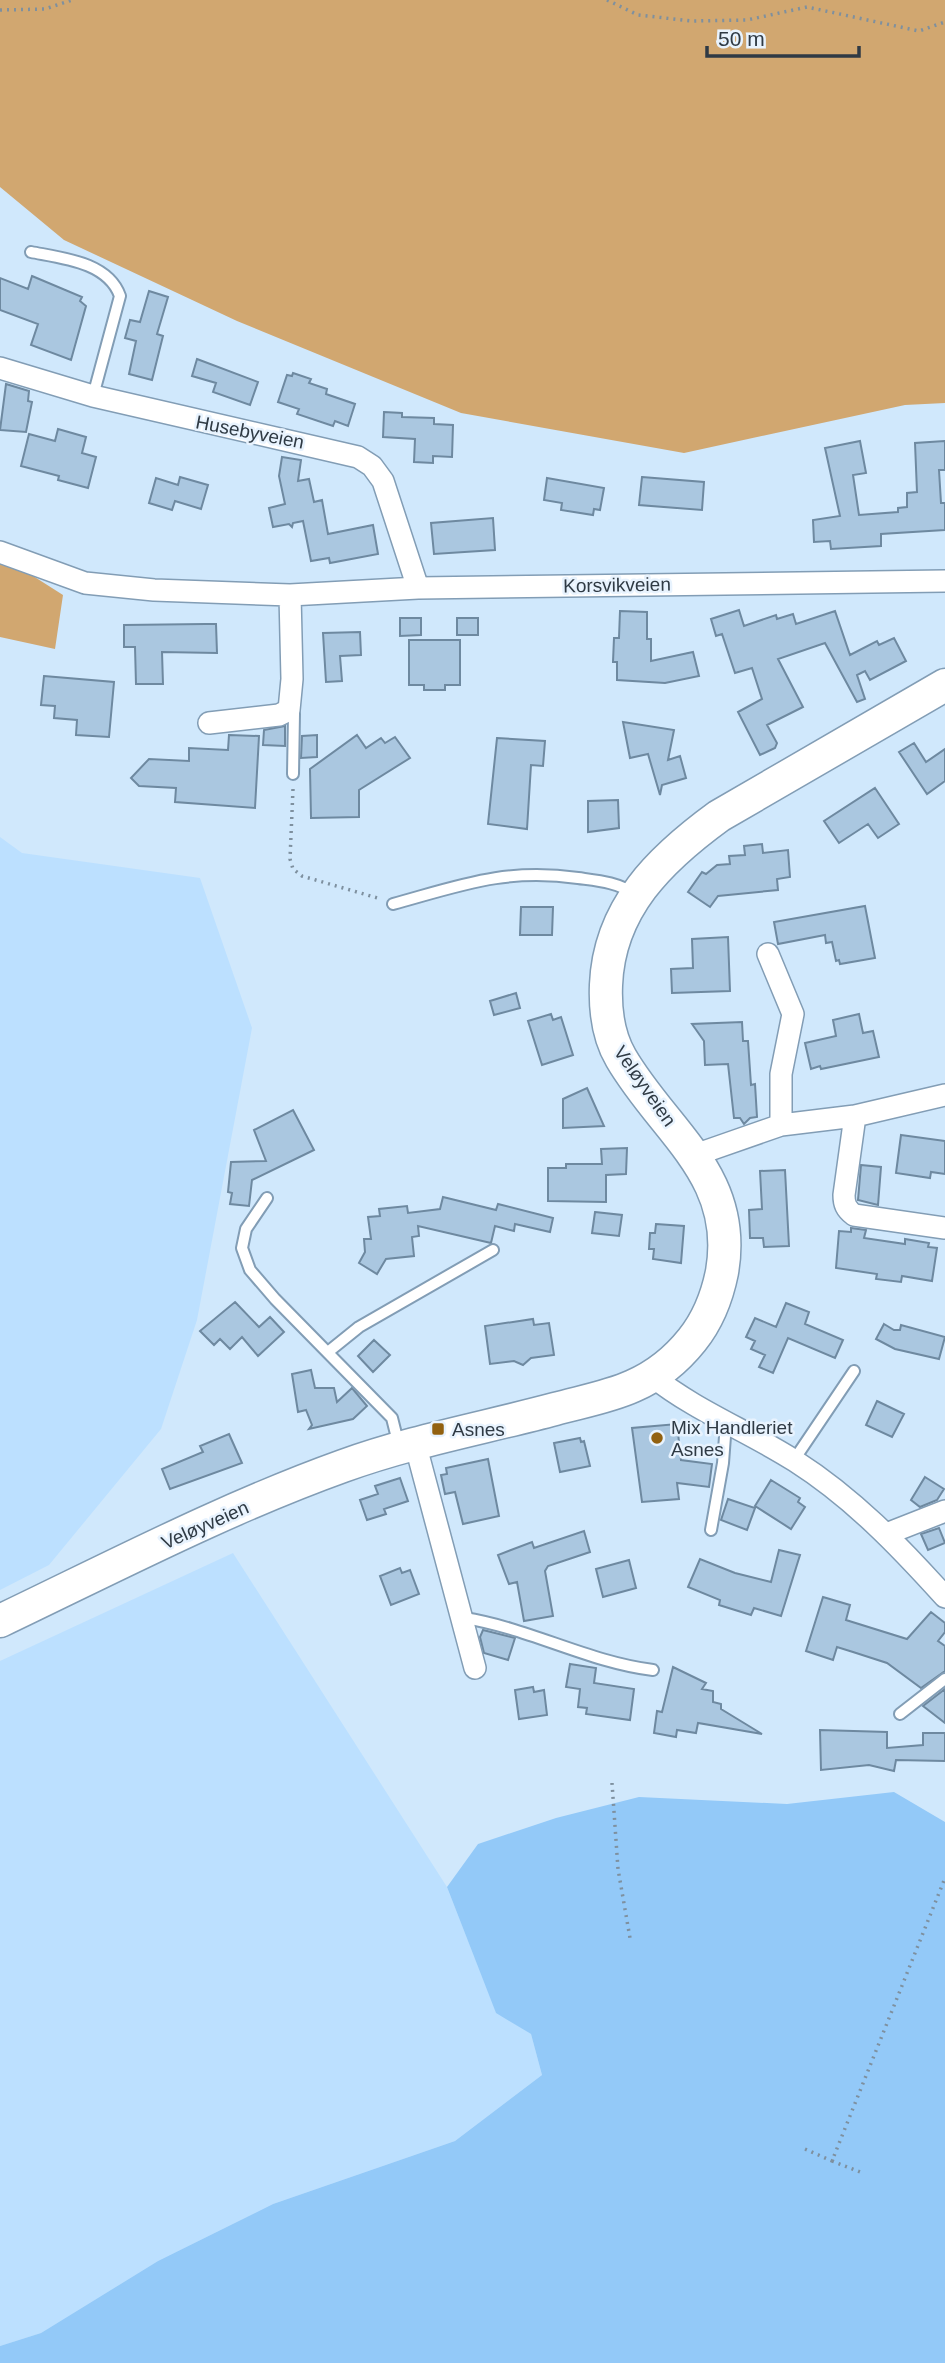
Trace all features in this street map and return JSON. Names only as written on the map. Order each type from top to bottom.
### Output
[{"type":"main road","name":"Veløyveien","points":[[0,1620],[301,1482],[407,1446],[630,1388],[652,1376],[693,1340],[710,1314],[719,1287],[726,1249],[723,1218],[712,1186],[695,1155],[620,1056],[609,1029],[605,1003],[610,947],[635,894],[685,840],[719,816],[945,685]]},
{"type":"street","name":"Husebyveien","points":[[0,368],[93,396],[358,457],[373,467],[383,481],[418,588]]},
{"type":"street","name":"Korsvikveien","points":[[0,552],[85,583],[154,590],[290,595],[418,588],[945,581]]},
{"type":"street","points":[[209,723],[279,715],[289,710],[292,679],[290,595]]},
{"type":"street","points":[[768,954],[793,1014],[781,1074],[781,1125]]},
{"type":"street","points":[[695,1155],[781,1125],[855,1116],[944,1097]]},
{"type":"street","points":[[855,1116],[844,1195],[844,1204],[849,1212],[854,1215],[945,1228]]},
{"type":"street","points":[[652,1376],[674,1393],[794,1460],[888,1534],[945,1597]]},
{"type":"street","points":[[407,1446],[464,1618],[475,1668]]},
{"type":"street","points":[[888,1534],[945,1511]]},
{"type":"lane","points":[[31,252],[83,263],[116,284],[120,296],[93,396]]},
{"type":"lane","points":[[289,710],[295,714],[293,774]]},
{"type":"lane","points":[[393,904],[511,874],[545,873],[605,880],[635,894]]},
{"type":"lane","points":[[267,1198],[246,1229],[242,1248],[250,1270],[392,1418],[407,1446]]},
{"type":"lane","points":[[328,1352],[359,1327],[494,1250]]},
{"type":"lane","points":[[794,1460],[854,1371]]},
{"type":"lane","points":[[712,1530],[722,1472],[726,1423]]},
{"type":"lane","points":[[464,1618],[493,1622],[592,1655],[653,1670]]},
{"type":"lane","points":[[900,1714],[945,1679]]},
{"type":"path","points":[[0,10],[45,9],[72,0]]},
{"type":"path","points":[[607,0],[638,15],[692,21],[747,20],[807,7],[919,31],[945,22]]},
{"type":"path","points":[[293,774],[290,859],[293,869],[302,876],[359,890],[393,904]]},
{"type":"path","points":[[612,1783],[618,1869],[630,1938]]},
{"type":"path","points":[[832,2161],[945,1878]]},
{"type":"path","points":[[805,2149],[860,2172]]},
{"type":"shaded area","points":[[0,0],[945,0],[945,403],[905,405],[684,453],[461,413],[237,321],[64,240],[0,187]]},
{"type":"shaded area","points":[[0,555],[63,595],[55,649],[0,637]]},
{"type":"shaded area","points":[[0,837],[22,853],[200,878],[252,1028],[197,1320],[161,1429],[49,1565],[0,1590]]},
{"type":"shaded area","points":[[233,1553],[447,1887],[496,2012],[531,2034],[542,2075],[455,2141],[273,2204],[158,2261],[41,2333],[0,2346],[0,1661]]},
{"type":"shaded area","points":[[894,1792],[945,1822],[945,2363],[0,2363],[0,2346],[41,2333],[158,2261],[273,2204],[455,2141],[542,2075],[531,2034],[496,2013],[447,1887],[478,1844],[556,1818],[639,1797],[787,1804]]},
{"type":"building","points":[[32,276],[82,297],[80,301],[86,306],[71,360],[31,345],[38,324],[0,310],[0,278],[28,289]]},
{"type":"building","points":[[149,291],[168,297],[157,334],[163,336],[152,380],[129,374],[136,341],[125,338],[130,320],[140,322]]},
{"type":"building","points":[[197,359],[258,382],[250,405],[213,392],[216,383],[192,376]]},
{"type":"building","points":[[293,373],[311,379],[309,383],[327,389],[326,394],[355,404],[348,426],[335,421],[333,426],[297,414],[299,409],[278,402],[287,375],[292,376]]},
{"type":"building","points":[[6,384],[29,391],[28,401],[32,402],[26,432],[0,430]]},
{"type":"building","points":[[384,412],[402,413],[402,417],[434,418],[434,424],[453,425],[452,457],[433,456],[433,463],[414,462],[415,439],[383,437]]},
{"type":"building","points":[[58,429],[86,437],[82,453],[96,457],[88,488],[58,480],[59,476],[21,466],[29,434],[55,441]]},
{"type":"building","points":[[860,441],[866,473],[853,475],[859,515],[898,512],[898,508],[907,507],[907,493],[917,492],[915,443],[945,441],[945,470],[939,470],[941,503],[945,503],[945,530],[881,534],[881,546],[831,549],[830,541],[814,542],[813,520],[840,516],[825,448]]},
{"type":"building","points":[[282,457],[301,460],[298,481],[309,479],[314,502],[322,500],[328,534],[373,525],[378,554],[330,563],[329,558],[311,561],[303,521],[293,523],[292,527],[289,524],[273,527],[269,508],[285,504],[279,476]]},
{"type":"building","points":[[180,477],[208,485],[201,509],[175,501],[172,510],[149,503],[156,478],[178,485]]},
{"type":"building","points":[[642,477],[704,482],[702,510],[639,505]]},
{"type":"building","points":[[547,478],[604,488],[600,510],[594,509],[593,515],[561,510],[562,503],[544,500]]},
{"type":"building","points":[[493,518],[495,550],[434,554],[431,523]]},
{"type":"building","points":[[739,610],[744,626],[776,615],[777,619],[793,614],[796,624],[835,611],[850,655],[877,641],[879,645],[894,638],[906,661],[870,680],[865,671],[857,675],[865,699],[857,702],[825,643],[778,659],[803,707],[767,725],[777,743],[775,748],[760,755],[738,712],[762,699],[752,668],[735,673],[722,634],[716,636],[711,619]]},
{"type":"building","points":[[620,611],[647,612],[647,639],[651,639],[651,661],[693,652],[699,676],[665,683],[617,680],[617,662],[613,662],[614,638],[619,638]]},
{"type":"building","points":[[400,618],[421,618],[421,635],[400,636]]},
{"type":"building","points":[[457,618],[478,618],[478,635],[457,635]]},
{"type":"building","points":[[216,624],[217,653],[162,652],[163,684],[136,684],[135,647],[124,647],[124,625]]},
{"type":"building","points":[[360,632],[361,655],[340,656],[342,681],[326,682],[323,633]]},
{"type":"building","points":[[409,640],[460,640],[460,685],[445,685],[445,690],[424,690],[424,685],[409,685]]},
{"type":"building","points":[[44,676],[114,682],[109,737],[76,735],[77,720],[54,718],[55,706],[41,705]]},
{"type":"building","points":[[623,722],[674,730],[668,760],[680,756],[686,778],[662,785],[660,795],[648,754],[630,758]]},
{"type":"building","points":[[285,726],[285,746],[263,745],[264,730]]},
{"type":"building","points":[[229,735],[259,736],[255,808],[175,802],[176,788],[139,786],[131,778],[149,759],[189,761],[189,748],[228,750]]},
{"type":"building","points":[[317,735],[317,757],[301,758],[302,736]]},
{"type":"building","points":[[357,735],[366,748],[381,738],[385,743],[395,737],[410,758],[359,790],[359,817],[311,818],[310,769]]},
{"type":"building","points":[[497,738],[545,741],[543,766],[531,765],[527,829],[488,824]]},
{"type":"building","points":[[914,743],[926,762],[945,749],[945,781],[927,794],[899,752]]},
{"type":"building","points":[[875,788],[899,824],[878,838],[868,824],[839,843],[824,821]]},
{"type":"building","points":[[618,800],[619,828],[588,832],[588,801]]},
{"type":"building","points":[[762,844],[763,853],[788,850],[790,877],[777,879],[778,890],[718,896],[710,907],[688,892],[702,872],[706,874],[717,865],[730,864],[729,856],[745,855],[744,846]]},
{"type":"building","points":[[865,906],[875,958],[840,964],[839,960],[836,961],[832,942],[826,943],[825,935],[778,944],[774,922]]},
{"type":"building","points":[[521,907],[553,907],[552,935],[520,935]]},
{"type":"building","points":[[728,937],[730,991],[672,993],[671,969],[693,968],[692,939]]},
{"type":"building","points":[[516,993],[520,1008],[494,1015],[490,1001]]},
{"type":"building","points":[[551,1014],[553,1020],[561,1017],[573,1055],[542,1065],[528,1021]]},
{"type":"building","points":[[859,1014],[863,1033],[873,1031],[879,1057],[811,1069],[805,1043],[836,1036],[833,1020]]},
{"type":"building","points":[[742,1022],[743,1041],[748,1041],[751,1085],[755,1084],[757,1117],[750,1118],[744,1124],[740,1118],[734,1118],[728,1064],[705,1065],[704,1041],[692,1024]]},
{"type":"building","points":[[587,1088],[604,1126],[563,1128],[563,1099]]},
{"type":"building","points":[[293,1110],[314,1150],[252,1180],[249,1206],[230,1204],[232,1193],[228,1192],[231,1162],[266,1161],[254,1130]]},
{"type":"building","points":[[901,1135],[945,1141],[945,1174],[931,1172],[930,1178],[896,1173]]},
{"type":"building","points":[[627,1148],[626,1174],[606,1175],[606,1202],[548,1201],[548,1168],[566,1168],[566,1164],[602,1164],[601,1149]]},
{"type":"building","points":[[861,1165],[881,1167],[878,1205],[858,1200]]},
{"type":"building","points":[[785,1170],[789,1246],[764,1247],[763,1238],[750,1238],[749,1210],[762,1209],[760,1171]]},
{"type":"building","points":[[443,1197],[496,1210],[498,1204],[553,1218],[550,1232],[515,1224],[514,1231],[495,1226],[491,1243],[418,1226],[419,1236],[412,1237],[414,1256],[386,1259],[377,1274],[359,1263],[365,1252],[364,1239],[371,1239],[368,1217],[380,1216],[379,1209],[407,1206],[408,1213],[440,1209]]},
{"type":"building","points":[[595,1212],[622,1215],[619,1236],[592,1233]]},
{"type":"building","points":[[656,1224],[684,1226],[681,1263],[653,1259],[654,1249],[649,1249],[650,1233],[655,1233]]},
{"type":"building","points":[[851,1228],[866,1230],[864,1238],[905,1244],[905,1239],[929,1243],[928,1247],[937,1248],[932,1281],[902,1276],[901,1282],[876,1279],[877,1274],[836,1268],[839,1231],[851,1232]]},
{"type":"building","points":[[235,1302],[259,1327],[270,1317],[284,1332],[258,1356],[242,1337],[230,1349],[220,1339],[214,1345],[200,1331]]},
{"type":"building","points":[[786,1303],[809,1312],[805,1324],[843,1340],[835,1358],[788,1338],[773,1373],[759,1367],[765,1355],[751,1349],[755,1341],[746,1337],[755,1318],[776,1327]]},
{"type":"building","points":[[533,1319],[534,1325],[549,1323],[554,1355],[531,1358],[523,1365],[514,1361],[490,1364],[485,1326]]},
{"type":"building","points":[[884,1324],[894,1330],[900,1330],[901,1325],[945,1337],[939,1359],[895,1349],[876,1339]]},
{"type":"building","points":[[374,1340],[390,1355],[373,1372],[358,1356]]},
{"type":"building","points":[[311,1370],[315,1388],[334,1388],[337,1402],[352,1388],[367,1406],[353,1419],[309,1429],[312,1425],[306,1410],[298,1412],[292,1374]]},
{"type":"building","points":[[877,1401],[904,1414],[892,1437],[866,1425]]},
{"type":"building","points":[[677,1424],[681,1460],[712,1464],[709,1487],[677,1483],[679,1499],[642,1502],[632,1428]]},
{"type":"building","points":[[229,1434],[242,1463],[170,1489],[162,1469],[203,1452],[200,1446]]},
{"type":"building","points":[[580,1438],[581,1442],[584,1441],[590,1466],[560,1472],[554,1443]]},
{"type":"building","points":[[488,1459],[499,1516],[463,1524],[455,1492],[445,1494],[441,1475],[447,1474],[446,1468]]},
{"type":"building","points":[[925,1477],[944,1489],[937,1500],[920,1507],[911,1500]]},
{"type":"building","points":[[400,1478],[408,1501],[384,1509],[386,1514],[367,1520],[360,1500],[378,1494],[375,1486]]},
{"type":"building","points":[[771,1480],[800,1498],[798,1502],[805,1507],[791,1529],[755,1506]]},
{"type":"building","points":[[728,1499],[755,1508],[747,1530],[721,1520]]},
{"type":"building","points":[[939,1528],[945,1543],[928,1550],[921,1534]]},
{"type":"building","points":[[584,1531],[590,1552],[548,1566],[545,1571],[553,1616],[524,1621],[517,1582],[509,1584],[498,1555],[532,1542],[534,1548]]},
{"type":"building","points":[[779,1550],[800,1555],[781,1616],[754,1608],[751,1615],[719,1605],[720,1600],[688,1587],[700,1559],[735,1573],[771,1582]]},
{"type":"building","points":[[629,1560],[636,1588],[603,1597],[596,1569]]},
{"type":"building","points":[[400,1568],[402,1573],[410,1570],[419,1594],[391,1605],[380,1576]]},
{"type":"building","points":[[823,1597],[850,1605],[846,1620],[907,1639],[931,1612],[945,1623],[945,1632],[938,1641],[945,1646],[945,1671],[921,1688],[887,1663],[853,1652],[837,1647],[833,1660],[806,1651]]},
{"type":"building","points":[[483,1630],[515,1638],[508,1660],[484,1653],[480,1637]]},
{"type":"building","points":[[570,1664],[596,1668],[594,1683],[634,1689],[630,1720],[586,1714],[587,1708],[578,1707],[580,1689],[566,1687]]},
{"type":"building","points":[[673,1667],[706,1683],[702,1689],[713,1691],[713,1702],[721,1704],[721,1709],[762,1734],[698,1723],[696,1733],[677,1730],[676,1737],[654,1733],[657,1711],[662,1712]]},
{"type":"building","points":[[533,1687],[534,1692],[544,1690],[547,1715],[519,1719],[515,1690]]},
{"type":"building","points":[[945,1689],[945,1723],[923,1706]]},
{"type":"building","points":[[820,1730],[887,1732],[887,1748],[923,1745],[923,1733],[945,1733],[945,1761],[896,1760],[894,1771],[869,1765],[821,1770]]},
{"type":"place","name":"Asnes","points":[[438,1429]]},
{"type":"place","name":"Mix Handleriet Asnes","points":[[657,1438]]}]
